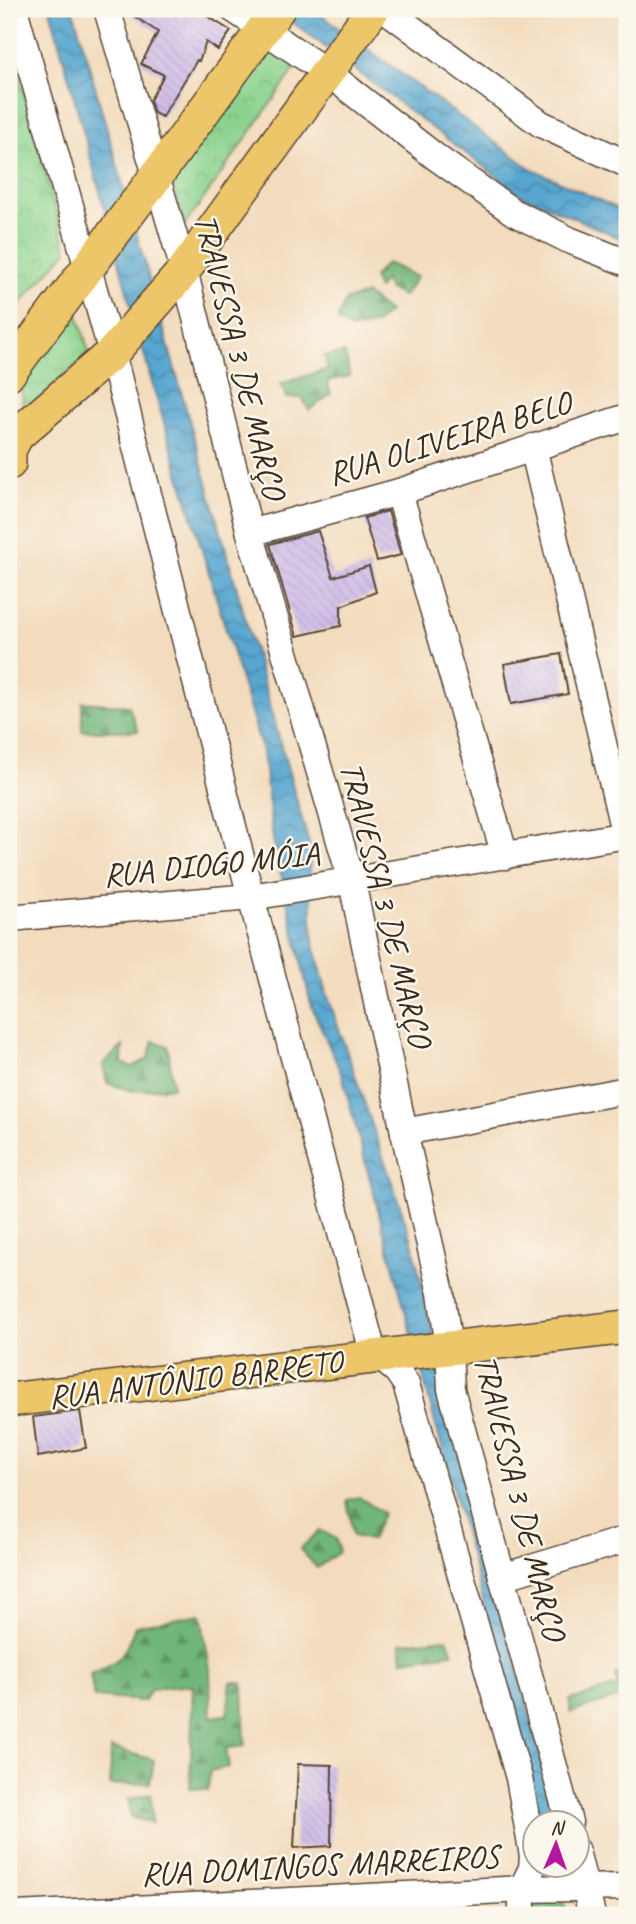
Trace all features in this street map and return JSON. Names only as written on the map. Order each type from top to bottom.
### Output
[{"type":"main road","points":[[9,463],[9,450],[18,435],[113,352],[183,271],[373,9]]},
{"type":"main road","points":[[9,373],[20,342],[89,264],[155,179],[270,20]]},
{"type":"main road","name":"RUA ANTÔNIO BARRETO","points":[[9,1400],[627,1327]]},
{"type":"street","points":[[14,9],[113,352],[378,1356],[397,1371],[406,1384],[519,1778],[533,1856],[525,1898]]},
{"type":"street","name":"TRAVESSA 3 DE MARÇO","points":[[107,9],[183,271],[342,884],[442,1293],[451,1389],[565,1808]]},
{"type":"street","points":[[233,9],[270,20],[333,66],[437,158],[513,212],[569,240],[627,263]]},
{"type":"street","points":[[386,9],[541,124],[627,164]]},
{"type":"street","name":"RUA OLIVEIRA BELO","points":[[250,533],[399,492],[627,417]]},
{"type":"street","points":[[533,447],[626,835]]},
{"type":"street","points":[[399,492],[505,856]]},
{"type":"street","name":"RUA DIOGO MÓIA","points":[[9,918],[256,897],[626,835]]},
{"type":"street","points":[[404,1132],[627,1090]]},
{"type":"street","points":[[502,1577],[627,1539]]},
{"type":"street","points":[[583,1878],[592,1915]]},
{"type":"street","name":"RUA DOMINGOS MARREIROS","points":[[17,1915],[525,1898],[586,1889],[627,1887]]},
{"type":"green space","points":[[9,39],[67,251],[11,314],[9,274]]},
{"type":"green space","points":[[262,39],[297,66],[185,225],[166,167]]},
{"type":"green space","points":[[387,263],[417,277],[404,296],[389,290],[385,280],[378,289],[373,277]]},
{"type":"green space","points":[[366,294],[389,312],[374,325],[351,329],[337,320],[346,300]]},
{"type":"green space","points":[[77,311],[89,353],[23,414],[22,382]]},
{"type":"green space","points":[[345,353],[350,376],[327,381],[331,394],[309,410],[302,398],[287,398],[280,384],[328,369],[324,356]]},
{"type":"green space","points":[[82,702],[129,706],[138,731],[82,731]]},
{"type":"green space","points":[[153,1041],[168,1046],[173,1087],[132,1091],[107,1083],[103,1064],[123,1046],[122,1063],[132,1067],[148,1059]]},
{"type":"green space","points":[[359,1497],[383,1513],[371,1540],[353,1536],[347,1500]]},
{"type":"green space","points":[[320,1530],[336,1539],[339,1552],[317,1568],[300,1549]]},
{"type":"green space","points":[[201,1614],[210,1670],[211,1717],[227,1715],[231,1682],[243,1682],[245,1746],[226,1748],[229,1767],[210,1771],[208,1790],[190,1788],[193,1685],[151,1689],[144,1701],[94,1697],[90,1674],[120,1657],[135,1626]]},
{"type":"green space","points":[[447,1638],[453,1653],[402,1660],[400,1643]]},
{"type":"green space","points":[[627,1666],[627,1709],[620,1711],[620,1697],[570,1713],[570,1700],[618,1686],[616,1675],[625,1672]]},
{"type":"green space","points":[[111,1748],[154,1760],[150,1783],[110,1785]]},
{"type":"green space","points":[[151,1794],[152,1823],[130,1817],[129,1799]]},
{"type":"green space","points":[[562,1898],[567,1915],[533,1915],[532,1901]]},
{"type":"water","points":[[50,9],[73,9],[309,844],[313,941],[328,997],[412,1241],[443,1378],[553,1808],[538,1808],[342,1075],[311,1005],[273,839],[263,753],[152,383]]},
{"type":"water","points":[[275,9],[313,9],[530,168],[627,213],[627,241],[521,195]]},
{"type":"building","points":[[123,9],[196,9],[231,31],[218,50],[206,42],[199,61],[197,60],[162,117],[154,113],[150,100],[164,75],[141,64],[158,32]]},
{"type":"building","points":[[388,511],[401,555],[377,561],[364,518]]},
{"type":"building","points":[[318,531],[333,577],[369,566],[376,592],[341,606],[341,626],[297,636],[270,544]]},
{"type":"building","points":[[561,654],[568,694],[511,704],[504,664]]},
{"type":"building","points":[[80,1411],[86,1448],[38,1457],[33,1417]]},
{"type":"building","points":[[298,1764],[332,1765],[331,1846],[294,1848]]}]
